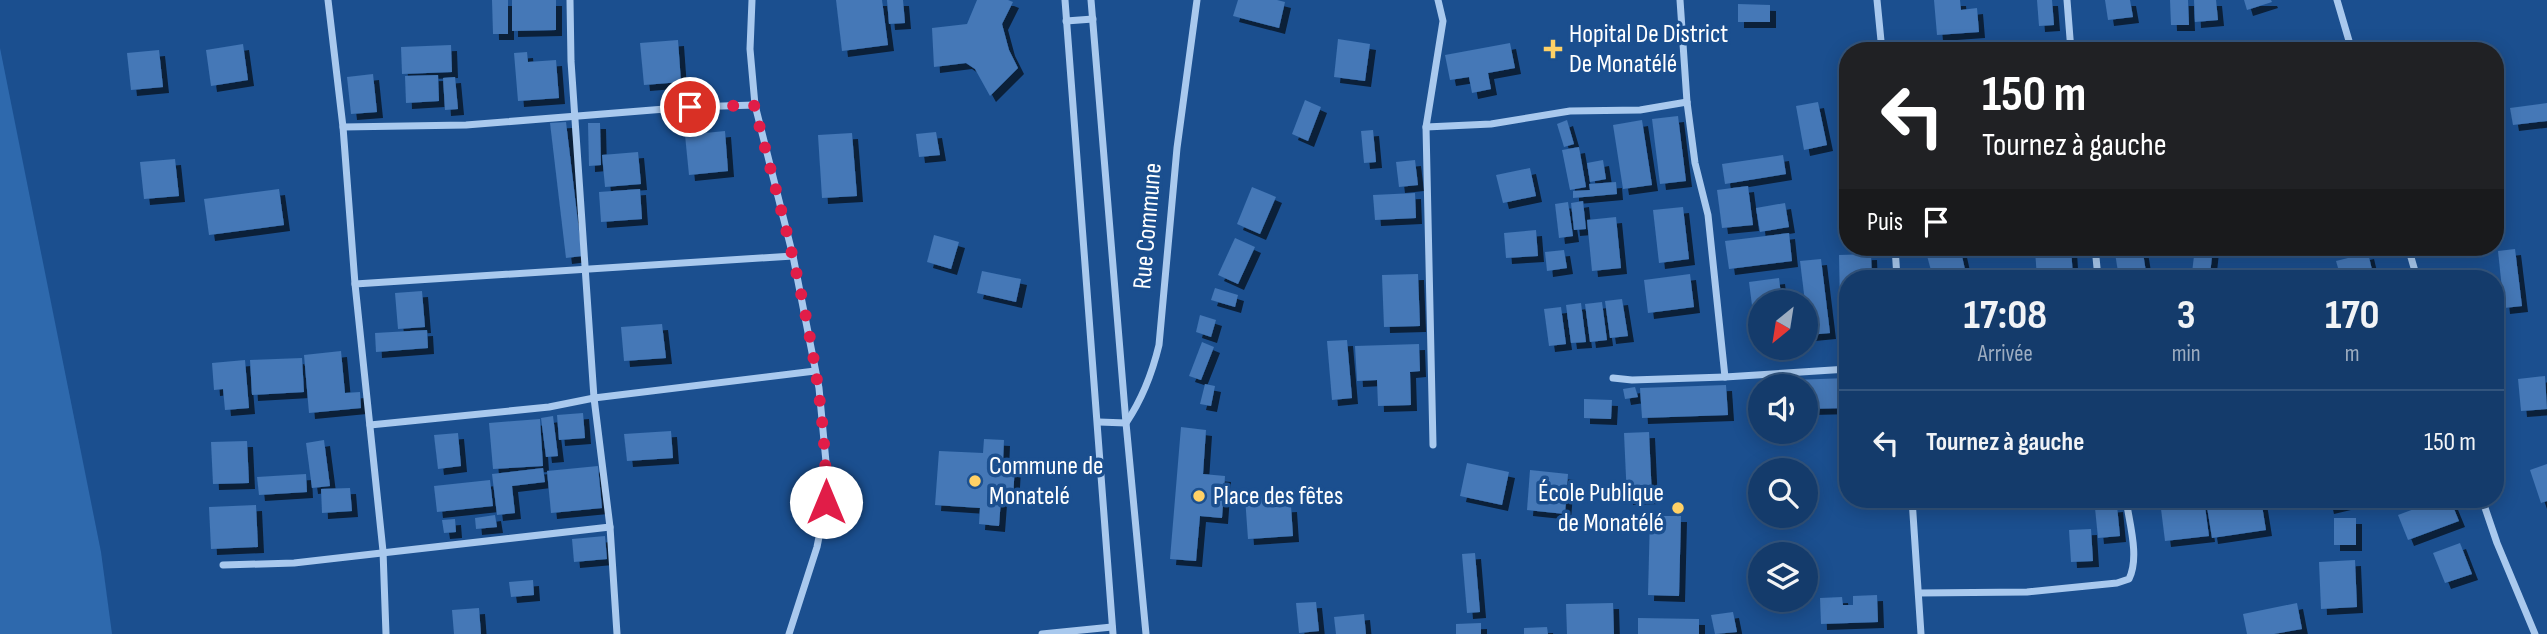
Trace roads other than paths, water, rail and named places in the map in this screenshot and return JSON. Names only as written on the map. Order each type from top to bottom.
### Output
[{"type":"street","points":[[328,0],[343,127],[355,284],[383,551],[386,634]]},
{"type":"street","points":[[570,0],[571,61],[594,398],[610,527],[617,634]]},
{"type":"street","points":[[752,0],[750,49],[754,105],[793,256],[815,371],[826,462],[826,502],[817,547],[789,634]]},
{"type":"street","points":[[1042,634],[1113,631],[1065,0]]},
{"type":"street","points":[[1091,0],[1146,634]]},
{"type":"street","name":"Rue Commune","points":[[1126,423],[1139,405],[1151,376],[1159,345],[1177,148],[1197,0]]},
{"type":"street","points":[[1433,444],[1426,127],[1443,21],[1438,0]]},
{"type":"street","points":[[1680,0],[1687,102],[1695,163],[1708,215],[1725,377]]},
{"type":"street","points":[[1877,0],[1881,42]]},
{"type":"street","points":[[2067,0],[2070,42]]},
{"type":"street","points":[[2337,0],[2349,42]]},
{"type":"street","points":[[1066,21],[1093,19]]},
{"type":"street","points":[[1426,127],[1491,124],[1570,111],[1640,110],[1687,102]]},
{"type":"street","points":[[343,127],[466,124],[754,105]]},
{"type":"street","points":[[355,284],[793,256]]},
{"type":"street","points":[[1613,378],[1632,380],[1725,377],[1839,370]]},
{"type":"street","points":[[370,425],[549,407],[594,398],[815,371]]},
{"type":"street","points":[[1099,422],[1126,423]]},
{"type":"street","points":[[1913,508],[1921,634]]},
{"type":"street","points":[[1919,593],[2027,592],[2117,583],[2129,579],[2134,559],[2127,508]]},
{"type":"street","points":[[2485,508],[2535,634]]},
{"type":"street","points":[[223,565],[294,563],[610,527]]},
{"type":"place","name":"Hopital De District De Monatélé","points":[[1553,49]]},
{"type":"place","name":"Commune de Monatelé","points":[[975,481]]},
{"type":"place","name":"Place des fêtes","points":[[1199,496]]},
{"type":"place","name":"École Publique de Monatélé","points":[[1678,508]]}]
